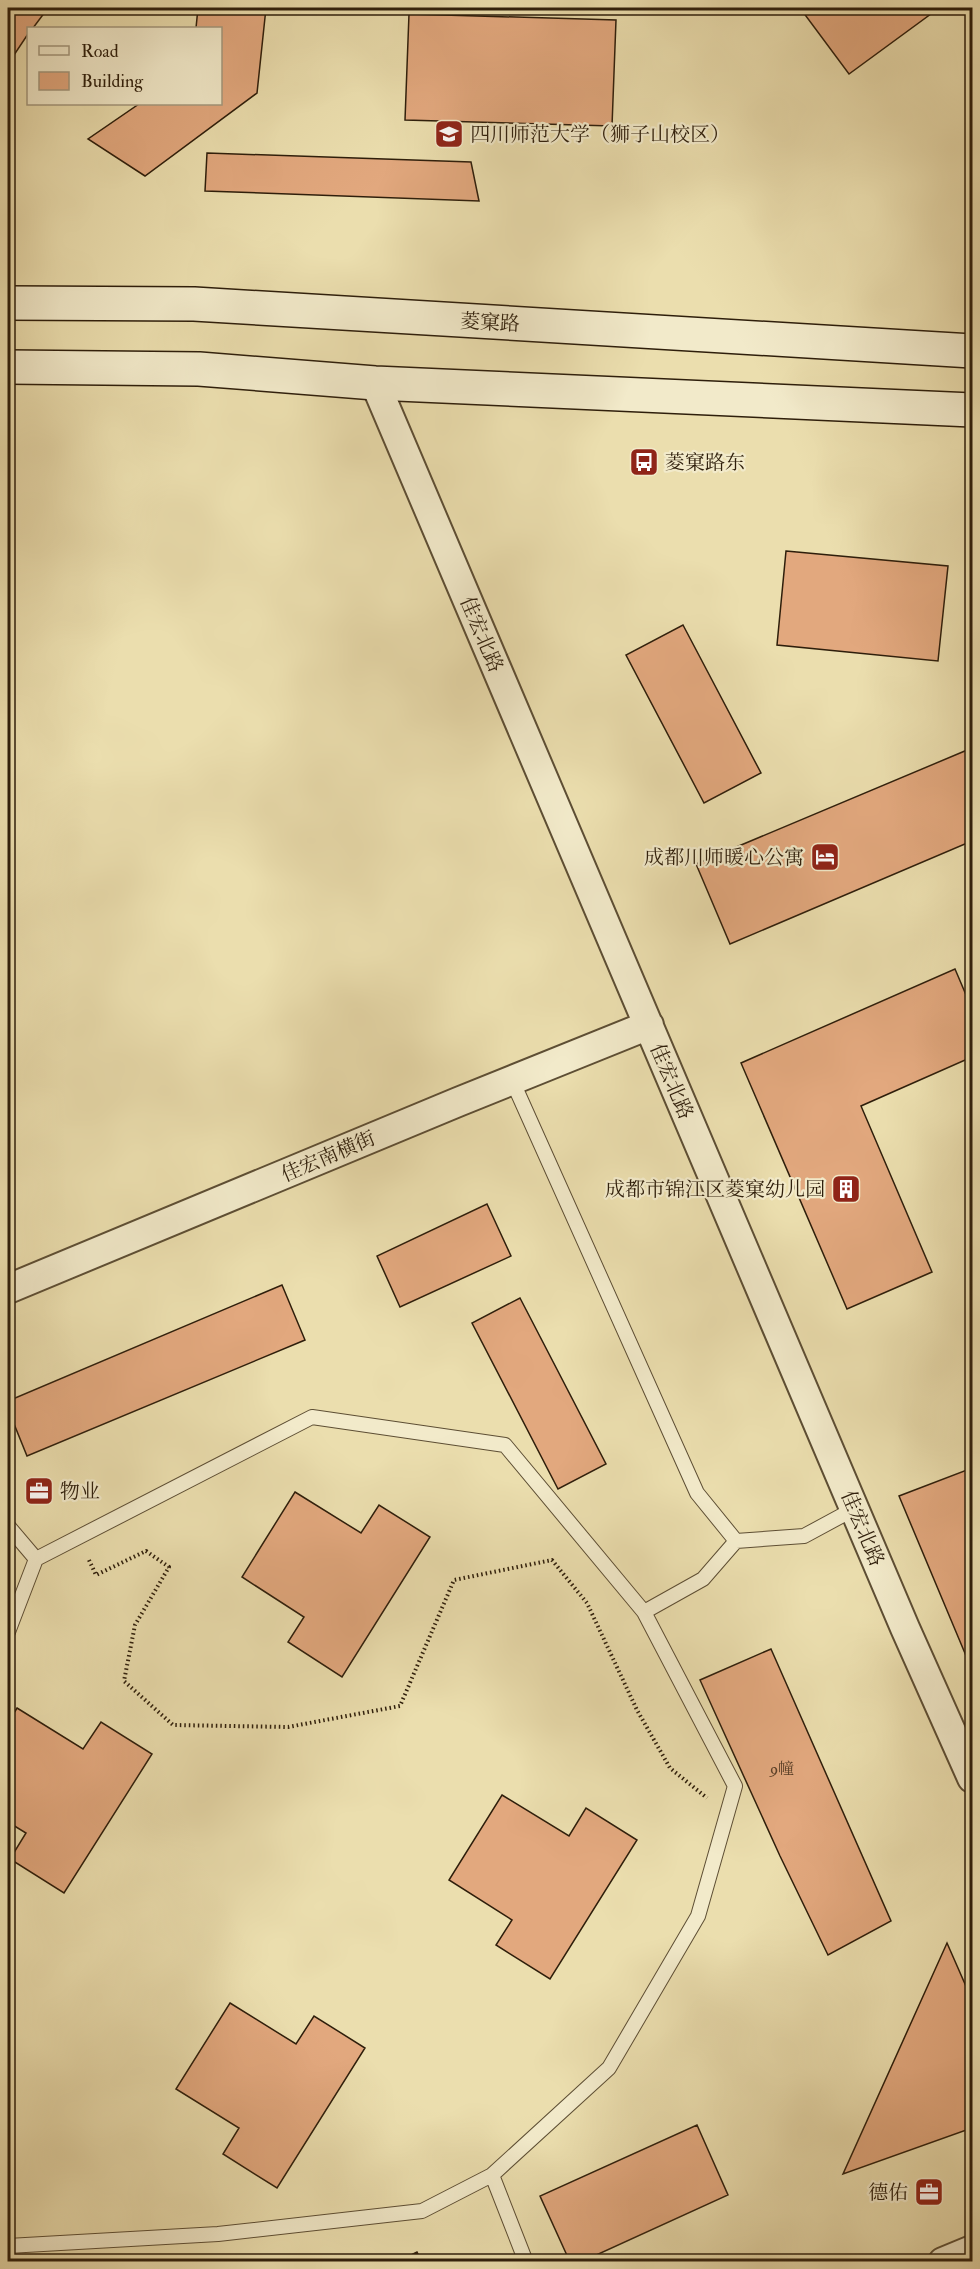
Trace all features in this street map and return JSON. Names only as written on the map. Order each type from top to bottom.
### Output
[{"type":"street","name":"菱窠路","points":[[8,303],[194,304],[972,351]]},
{"type":"street","points":[[8,367],[198,369],[375,383],[972,410]]},
{"type":"street","name":"佳宏北路","points":[[375,383],[972,1778]]},
{"type":"street","name":"佳宏南横街","points":[[8,1288],[649,1025]]},
{"type":"street","points":[[943,2262],[972,2250]]},
{"type":"lane","points":[[512,1080],[697,1493],[736,1541]]},
{"type":"lane","points":[[8,1632],[36,1559],[312,1417],[505,1445],[644,1612],[735,1786],[698,1916],[609,2068],[492,2175],[422,2211],[218,2234],[8,2246]]},
{"type":"lane","points":[[644,1612],[703,1579],[736,1541],[804,1536],[855,1509]]},
{"type":"lane","points":[[8,1526],[36,1559]]},
{"type":"lane","points":[[492,2175],[526,2262]]},
{"type":"path","points":[[78,1538],[96,1575],[146,1551],[169,1566],[135,1625],[124,1681],[173,1725],[288,1727],[400,1706],[454,1580],[552,1560],[587,1603],[637,1710],[670,1768],[727,1815]]},
{"type":"building","points":[[8,8],[48,8],[34,27],[27,27],[27,36],[8,64]]},
{"type":"building","points":[[198,8],[266,8],[257,93],[145,176],[88,139],[138,105],[222,105],[222,27],[196,27]]},
{"type":"building","points":[[800,8],[939,8],[849,74]]},
{"type":"building","points":[[409,14],[616,20],[612,126],[405,120]]},
{"type":"building","points":[[207,153],[471,162],[479,201],[205,191]]},
{"type":"building","points":[[786,551],[948,566],[938,661],[777,645]]},
{"type":"building","points":[[683,625],[761,773],[704,803],[626,655]]},
{"type":"building","points":[[972,748],[972,841],[730,944],[696,864]]},
{"type":"building","name":"成都市锦江区菱窠幼儿园","points":[[955,969],[972,1009],[972,1057],[861,1106],[932,1272],[847,1309],[741,1063]]},
{"type":"building","points":[[487,1204],[511,1256],[400,1307],[377,1256]]},
{"type":"building","points":[[282,1285],[305,1340],[27,1456],[8,1409],[8,1401]]},
{"type":"building","points":[[520,1298],[606,1464],[558,1489],[472,1323]]},
{"type":"building","points":[[972,1468],[972,1670],[899,1496]]},
{"type":"building","points":[[295,1492],[361,1533],[379,1505],[430,1537],[342,1677],[288,1642],[304,1617],[242,1577]]},
{"type":"building","points":[[771,1649],[891,1921],[828,1955],[700,1680]]},
{"type":"building","points":[[17,1708],[83,1749],[101,1722],[152,1754],[64,1893],[10,1859],[26,1833],[8,1822],[8,1723]]},
{"type":"building","points":[[502,1795],[569,1836],[586,1808],[637,1840],[550,1979],[496,1945],[512,1920],[449,1880]]},
{"type":"building","points":[[947,1943],[972,2000],[972,2128],[843,2174]]},
{"type":"building","points":[[230,2003],[296,2044],[314,2016],[365,2048],[277,2188],[223,2154],[239,2128],[176,2089]]},
{"type":"building","points":[[697,2125],[728,2195],[581,2262],[570,2262],[540,2196]]},
{"type":"building","points":[[417,2252],[422,2262],[397,2262]]},
{"type":"place","name":"四川师范大学（狮子山校区）","points":[[449,134]]},
{"type":"place","name":"菱窠路东","points":[[644,462]]},
{"type":"place","name":"成都川师暖心公寓","points":[[825,857]]},
{"type":"place","name":"成都市锦江区菱窠幼儿园","points":[[846,1189]]},
{"type":"place","name":"物业","points":[[39,1491]]},
{"type":"place","name":"德佑","points":[[929,2192]]}]
